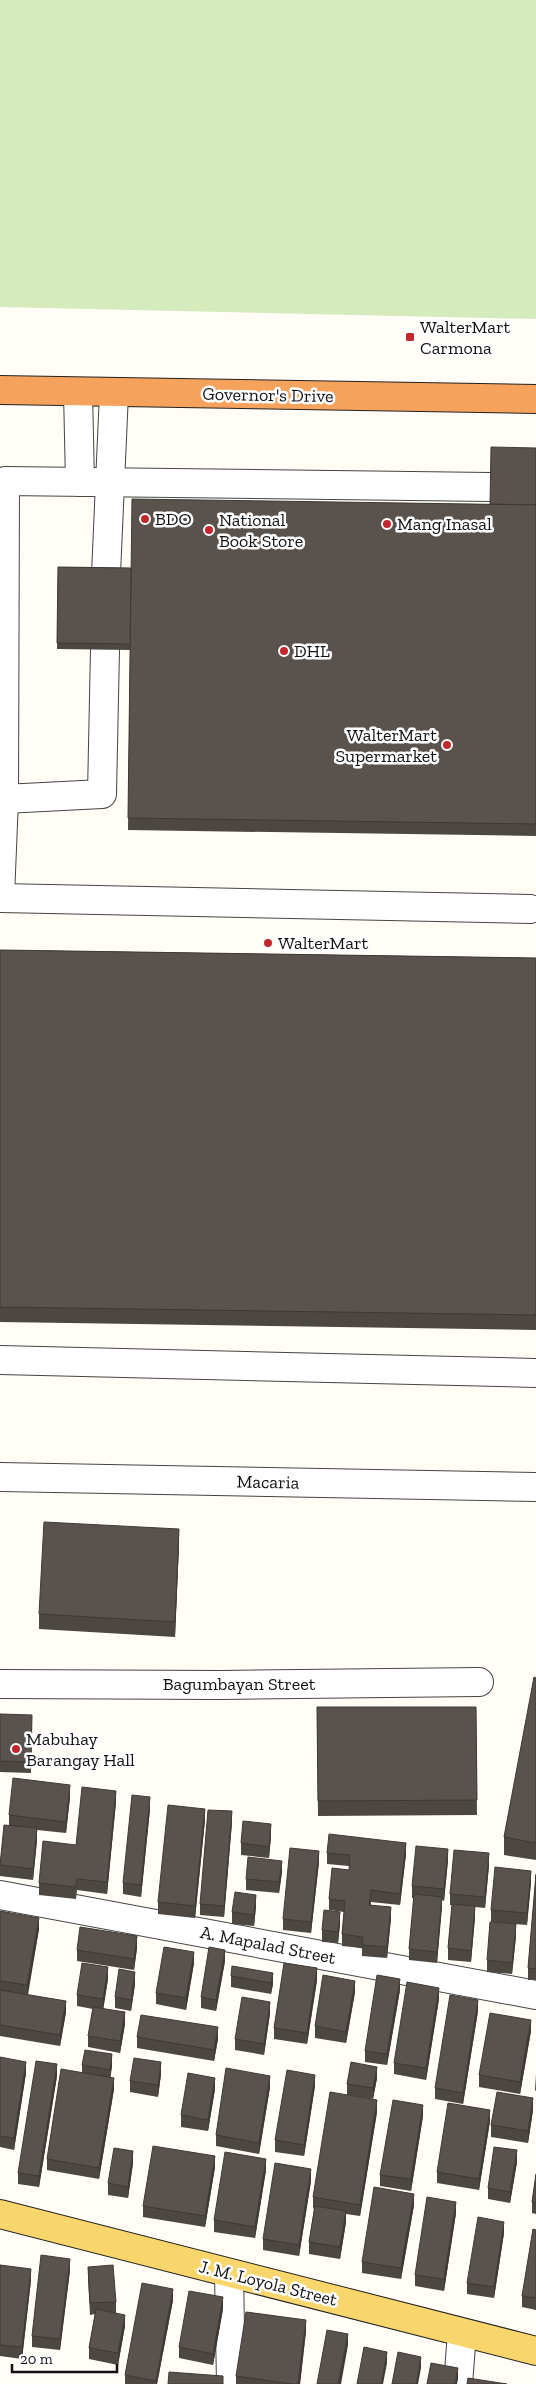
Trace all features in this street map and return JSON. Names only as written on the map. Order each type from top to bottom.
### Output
[{"type":"highway","name":"Governor's Drive","points":[[0,390],[536,399]]},
{"type":"main road","name":"J. M. Loyola Street","points":[[0,2214],[536,2351]]},
{"type":"street","points":[[78,392],[80,482]]},
{"type":"street","points":[[106,574],[114,393]]},
{"type":"street","points":[[490,487],[5,481],[4,799],[0,898],[530,909]]},
{"type":"street","points":[[4,799],[102,794],[105,649]]},
{"type":"street","points":[[0,1360],[536,1373]]},
{"type":"street","name":"Macaria","points":[[0,1477],[536,1487]]},
{"type":"street","name":"Bagumbayan Street","points":[[0,1684],[221,1685],[479,1682]]},
{"type":"street","name":"A. Mapalad Street","points":[[0,1895],[536,1995]]},
{"type":"street","points":[[229,2273],[230,2384]]},
{"type":"street","points":[[458,2384],[462,2333]]},
{"type":"green space","points":[[0,0],[536,0],[536,319],[0,307]]},
{"type":"building","points":[[491,447],[536,448],[536,505],[490,504]]},
{"type":"building","points":[[132,499],[536,505],[536,824],[128,818]]},
{"type":"building","points":[[58,567],[131,568],[130,644],[57,643]]},
{"type":"building","points":[[0,950],[536,958],[536,1315],[0,1307]]},
{"type":"building","points":[[44,1522],[179,1529],[175,1622],[39,1614]]},
{"type":"building","points":[[534,1677],[536,1678],[536,1843],[504,1837]]},
{"type":"building","points":[[317,1707],[476,1707],[477,1800],[318,1801]]},
{"type":"building","name":"Mabuhay Barangay Hall","points":[[0,1714],[32,1715],[31,1762],[0,1761]]},
{"type":"building","points":[[13,1778],[70,1785],[66,1822],[9,1815]]},
{"type":"building","points":[[82,1787],[116,1791],[107,1882],[77,1879],[76,1887],[39,1883],[43,1841],[76,1845]]},
{"type":"building","points":[[132,1795],[150,1797],[141,1885],[123,1883]]},
{"type":"building","points":[[168,1805],[205,1809],[195,1906],[158,1902]]},
{"type":"building","points":[[208,1810],[232,1811],[224,1906],[200,1904]]},
{"type":"building","points":[[243,1821],[271,1824],[269,1847],[241,1843]]},
{"type":"building","points":[[4,1825],[37,1828],[33,1869],[0,1865]]},
{"type":"building","points":[[329,1834],[406,1843],[400,1894],[371,1890],[369,1905],[391,1907],[387,1947],[362,1945],[363,1937],[342,1934],[345,1901],[329,1899],[332,1868],[349,1870],[350,1855],[327,1853]]},
{"type":"building","points":[[416,1846],[448,1849],[444,1889],[412,1886]]},
{"type":"building","points":[[290,1848],[319,1851],[311,1922],[283,1919]]},
{"type":"building","points":[[454,1850],[489,1853],[485,1897],[450,1894]]},
{"type":"building","points":[[248,1857],[282,1861],[279,1882],[246,1879]]},
{"type":"building","points":[[495,1867],[531,1871],[527,1913],[491,1910]]},
{"type":"building","points":[[536,1874],[536,1969],[528,1968]]},
{"type":"building","points":[[235,1892],[256,1895],[254,1915],[232,1912]]},
{"type":"building","points":[[414,1894],[442,1897],[437,1952],[409,1949]]},
{"type":"building","points":[[452,1904],[475,1906],[471,1951],[448,1948]]},
{"type":"building","points":[[324,1910],[340,1912],[338,1932],[322,1930]]},
{"type":"building","points":[[0,1911],[39,1918],[27,1985],[0,1981]]},
{"type":"building","points":[[490,1922],[516,1924],[512,1963],[487,1960]]},
{"type":"building","points":[[80,1927],[137,1936],[134,1959],[77,1950]]},
{"type":"building","points":[[164,1947],[194,1952],[186,1998],[156,1993]]},
{"type":"building","points":[[209,1947],[225,1950],[216,2000],[201,1997]]},
{"type":"building","points":[[82,1963],[108,1967],[103,1999],[77,1995]]},
{"type":"building","points":[[284,1963],[317,1968],[307,2033],[274,2028]]},
{"type":"building","points":[[232,1966],[273,1973],[271,1983],[231,1976]]},
{"type":"building","points":[[119,1969],[135,1972],[131,2000],[115,1997]]},
{"type":"building","points":[[323,1975],[355,1981],[346,2032],[315,2026]]},
{"type":"building","points":[[377,1975],[400,1979],[387,2054],[365,2051]]},
{"type":"building","points":[[407,1982],[439,1988],[426,2068],[394,2063]]},
{"type":"building","points":[[0,1990],[66,2001],[60,2035],[0,2025]]},
{"type":"building","points":[[450,1995],[478,2000],[463,2093],[435,2088]]},
{"type":"building","points":[[242,1997],[270,2002],[264,2044],[235,2039]]},
{"type":"building","points":[[93,2007],[125,2012],[120,2041],[88,2036]]},
{"type":"building","points":[[490,2013],[531,2020],[520,2082],[479,2075]]},
{"type":"building","points":[[141,2015],[218,2027],[214,2050],[137,2037]]},
{"type":"building","points":[[85,2050],[112,2054],[110,2070],[82,2065]]},
{"type":"building","points":[[0,2057],[26,2062],[14,2138],[0,2136]]},
{"type":"building","points":[[134,2058],[161,2062],[158,2085],[130,2081]]},
{"type":"building","points":[[36,2061],[57,2064],[39,2176],[18,2173]]},
{"type":"building","points":[[351,2062],[377,2067],[373,2088],[347,2084]]},
{"type":"building","points":[[226,2068],[270,2076],[259,2143],[216,2135]]},
{"type":"building","points":[[61,2069],[114,2078],[99,2168],[47,2159]]},
{"type":"building","points":[[287,2070],[315,2075],[304,2145],[275,2140]]},
{"type":"building","points":[[188,2073],[215,2078],[208,2120],[181,2115]]},
{"type":"building","points":[[330,2092],[377,2100],[360,2205],[313,2197]]},
{"type":"building","points":[[497,2092],[533,2098],[528,2131],[491,2125]]},
{"type":"building","points":[[393,2100],[423,2105],[411,2179],[380,2175]]},
{"type":"building","points":[[448,2103],[490,2110],[479,2179],[437,2172]]},
{"type":"building","points":[[153,2146],[215,2156],[205,2216],[143,2206]]},
{"type":"building","points":[[494,2147],[517,2150],[510,2192],[488,2188]]},
{"type":"building","points":[[114,2148],[133,2151],[128,2187],[108,2183]]},
{"type":"building","points":[[225,2152],[266,2159],[255,2227],[214,2220]]},
{"type":"building","points":[[275,2163],[311,2169],[299,2245],[263,2239]]},
{"type":"building","points":[[536,2174],[536,2203],[532,2202]]},
{"type":"building","points":[[374,2187],[414,2194],[401,2268],[362,2262]]},
{"type":"building","points":[[427,2197],[456,2202],[444,2279],[415,2275]]},
{"type":"building","points":[[315,2206],[346,2211],[340,2247],[309,2242]]},
{"type":"building","points":[[478,2217],[504,2222],[494,2287],[467,2283]]},
{"type":"building","points":[[533,2229],[536,2230],[536,2298],[522,2296]]},
{"type":"building","points":[[41,2255],[70,2259],[60,2339],[32,2336]]},
{"type":"building","points":[[0,2265],[31,2269],[22,2347],[0,2345]]},
{"type":"building","points":[[113,2265],[116,2302],[90,2303],[88,2267]]},
{"type":"building","points":[[142,2283],[173,2289],[156,2381],[125,2375]]},
{"type":"building","points":[[189,2291],[223,2297],[213,2354],[179,2347]]},
{"type":"building","points":[[96,2309],[125,2315],[118,2353],[89,2348]]},
{"type":"building","points":[[246,2312],[306,2320],[298,2384],[236,2376]]},
{"type":"building","points":[[327,2330],[348,2334],[338,2384],[317,2384]]},
{"type":"building","points":[[364,2347],[387,2352],[381,2384],[357,2384]]},
{"type":"building","points":[[398,2352],[421,2357],[416,2384],[392,2384]]},
{"type":"building","points":[[431,2363],[458,2368],[455,2384],[427,2384]]},
{"type":"building","points":[[169,2372],[223,2376],[223,2384],[168,2384]]},
{"type":"building","points":[[468,2378],[507,2384],[467,2384]]},
{"type":"place","name":"WalterMart Carmona","points":[[410,337]]},
{"type":"place","name":"BDO","points":[[145,519]]},
{"type":"place","name":"Mang Inasal","points":[[387,524]]},
{"type":"place","name":"National Book Store","points":[[209,530]]},
{"type":"place","name":"DHL","points":[[284,651]]},
{"type":"place","name":"WalterMart Supermarket","points":[[447,745]]},
{"type":"place","name":"WalterMart","points":[[268,943]]},
{"type":"place","name":"Mabuhay Barangay Hall","points":[[16,1749]]}]
